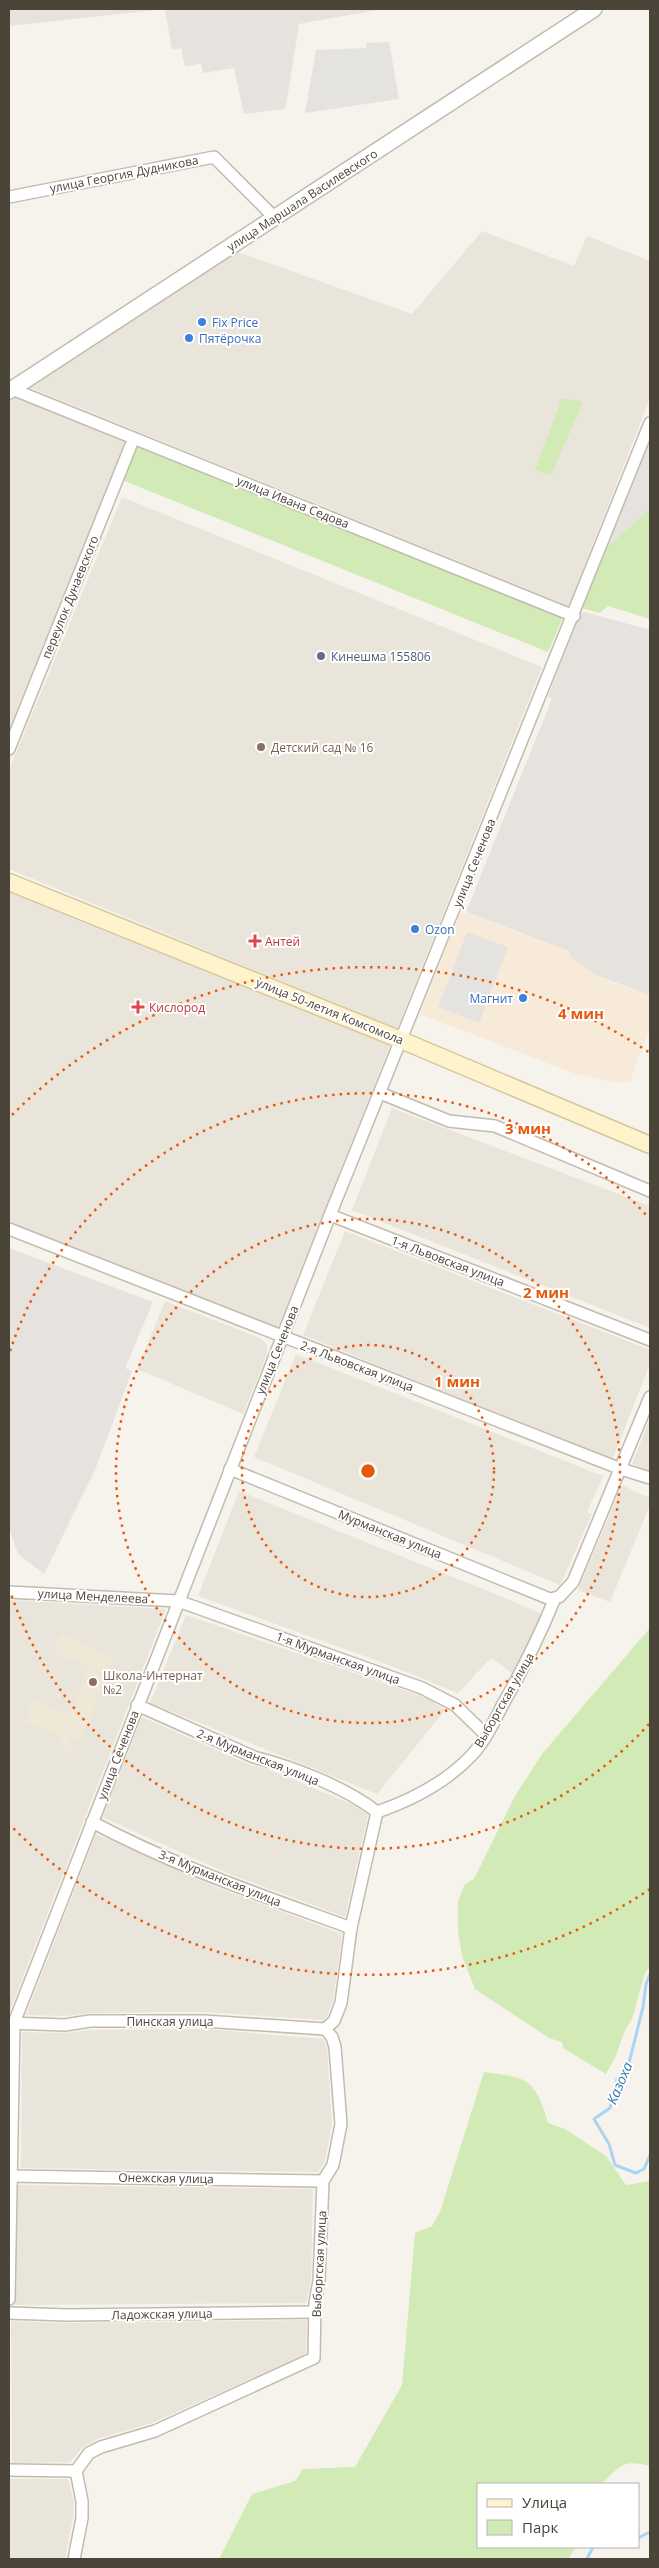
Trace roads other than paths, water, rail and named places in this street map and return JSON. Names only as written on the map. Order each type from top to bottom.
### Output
[{"type":"main road","name":"улица 50-летия Комсомола","points":[[9,882],[401,1040],[650,1145]]},
{"type":"street","name":"улица Маршала Василевского","points":[[10,390],[594,9]]},
{"type":"street","name":"улица Георгия Дудникова","points":[[9,197],[214,157],[275,218]]},
{"type":"street","name":"улица Ивана Седова","points":[[10,390],[574,616]]},
{"type":"street","name":"улица Сеченова","points":[[9,2299],[11,2023],[92,1822],[330,1215],[574,616],[650,423]]},
{"type":"street","name":"переулок Дунаевского","points":[[9,749],[132,445]]},
{"type":"street","points":[[380,1093],[449,1121],[495,1126],[650,1191]]},
{"type":"street","name":"1-я Львовская улица","points":[[330,1215],[650,1340]]},
{"type":"street","name":"2-я Львовская улица","points":[[9,1229],[621,1470],[650,1478]]},
{"type":"street","name":"Выборгская улица","points":[[377,1812],[401,1804],[442,1781],[471,1756],[486,1735],[536,1646],[553,1599],[566,1591],[573,1582],[650,1397]]},
{"type":"street","name":"Мурманская улица","points":[[230,1469],[553,1599]]},
{"type":"street","name":"улица Менделеева","points":[[9,1592],[178,1601]]},
{"type":"street","name":"1-я Мурманская улица","points":[[178,1601],[422,1688],[455,1705],[486,1735]]},
{"type":"street","name":"2-я Мурманская улица","points":[[137,1705],[254,1757],[267,1759],[360,1799],[377,1812]]},
{"type":"street","points":[[325,2029],[334,2021],[341,2003],[351,1928],[377,1812]]},
{"type":"street","name":"3-я Мурманская улица","points":[[92,1822],[224,1881],[351,1928]]},
{"type":"street","name":"Пинская улица","points":[[11,2023],[65,2025],[90,2021],[204,2021],[325,2029]]},
{"type":"street","name":"Выборгская улица","points":[[76,2471],[89,2453],[101,2447],[155,2431],[310,2362],[314,2358],[314,2302],[319,2281],[323,2181],[333,2165],[340,2124],[335,2047],[332,2036],[325,2029]]},
{"type":"street","name":"Онежская улица","points":[[11,2176],[323,2181]]},
{"type":"street","name":"Ладожская улица","points":[[9,2313],[67,2315],[315,2312]]},
{"type":"street","points":[[9,2470],[76,2471],[82,2501],[82,2518],[74,2559]]},
{"type":"waterway","name":"Казоха","points":[[650,1974],[646,1984],[643,2007],[628,2067],[617,2079],[610,2108],[594,2119],[609,2144],[615,2165],[636,2173],[644,2169],[650,2155]]},
{"type":"waterway","name":"Казоха","points":[[639,2538],[650,2532]]},
{"type":"waterway","name":"Казоха","points":[[587,2559],[592,2548]]},
{"type":"place","name":"Fix Price","points":[[202,322]]},
{"type":"place","name":"Пятёрочка","points":[[189,338]]},
{"type":"place","name":"Кинешма 155806","points":[[321,656]]},
{"type":"place","name":"Детский сад № 16","points":[[261,747]]},
{"type":"place","name":"Ozon","points":[[415,929]]},
{"type":"place","name":"Антей","points":[[255,941]]},
{"type":"place","name":"Магнит","points":[[523,998]]},
{"type":"place","name":"Кислород","points":[[138,1007]]},
{"type":"place","name":"Школа-Интернат №2","points":[[93,1682]]}]
